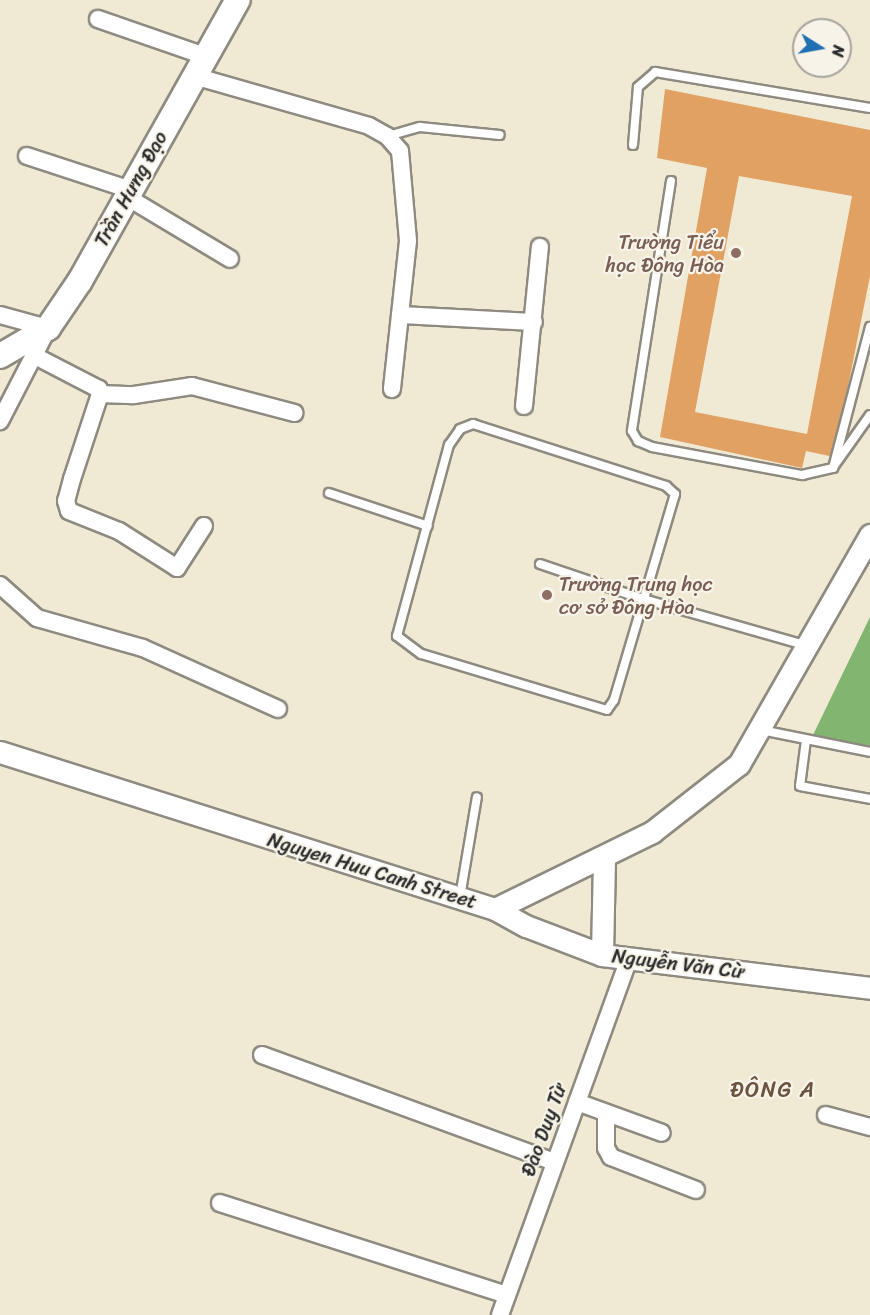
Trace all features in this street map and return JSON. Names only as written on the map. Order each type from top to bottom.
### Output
[{"type":"main road","name":"Trần Hưng Đạo","points":[[0,356],[48,328],[80,281],[238,0]]},
{"type":"street","points":[[98,19],[200,66],[369,126],[387,136],[400,151],[407,230],[392,389]]},
{"type":"street","points":[[27,156],[129,194],[230,259]]},
{"type":"street","points":[[524,406],[540,248]]},
{"type":"street","points":[[0,315],[48,328],[0,421]]},
{"type":"street","points":[[400,315],[534,322]]},
{"type":"street","points":[[35,356],[99,389],[100,393],[69,490],[69,511],[118,531],[177,568],[204,526]]},
{"type":"street","points":[[100,393],[134,395],[192,386],[294,413]]},
{"type":"street","name":"Nguyen Huu Canh Street","points":[[0,752],[495,909],[652,832],[704,795],[739,764],[760,730],[805,645],[870,535]]},
{"type":"street","points":[[0,585],[37,618],[143,648],[278,709]]},
{"type":"street","points":[[602,954],[604,857]]},
{"type":"street","name":"Nguyễn Văn Cừ","points":[[495,909],[526,926],[602,954],[870,988]]},
{"type":"street","name":"Đào Duy Từ","points":[[500,1315],[629,959]]},
{"type":"street","points":[[262,1055],[555,1162]]},
{"type":"street","points":[[577,1102],[662,1133]]},
{"type":"street","points":[[606,1113],[606,1148],[610,1157],[696,1190]]},
{"type":"street","points":[[825,1115],[870,1127]]},
{"type":"street","points":[[220,1203],[507,1295]]},
{"type":"lane","points":[[633,145],[638,87],[655,72],[870,108]]},
{"type":"lane","points":[[387,136],[420,128],[500,135]]},
{"type":"lane","points":[[671,181],[632,431],[638,441],[652,447],[802,475],[832,468],[856,440],[870,415]]},
{"type":"lane","points":[[832,468],[870,327]]},
{"type":"lane","points":[[473,424],[666,486],[675,494],[614,700],[607,710],[421,654],[397,636],[428,526],[449,445],[460,429],[473,424]]},
{"type":"lane","points":[[329,493],[428,526]]},
{"type":"lane","points":[[540,564],[643,599],[805,645]]},
{"type":"lane","points":[[760,730],[870,752]]},
{"type":"lane","points":[[806,740],[800,786],[870,799]]},
{"type":"lane","points":[[460,897],[477,797]]},
{"type":"green space","points":[[870,617],[870,746],[813,735]]},
{"type":"building","points":[[665,89],[870,130],[870,276],[834,457],[806,451],[802,468],[660,437],[707,168],[657,158]],"holes":[[[739,176],[852,196],[807,434],[695,412]]]},
{"type":"place","name":"Trường Tiểu học Đông Hòa","points":[[736,253]]},
{"type":"place","name":"Trường Trung học cơ sở Đông Hòa","points":[[547,595]]},
{"type":"district","name":"ĐÔNG A","points":[[773,1090]]}]
